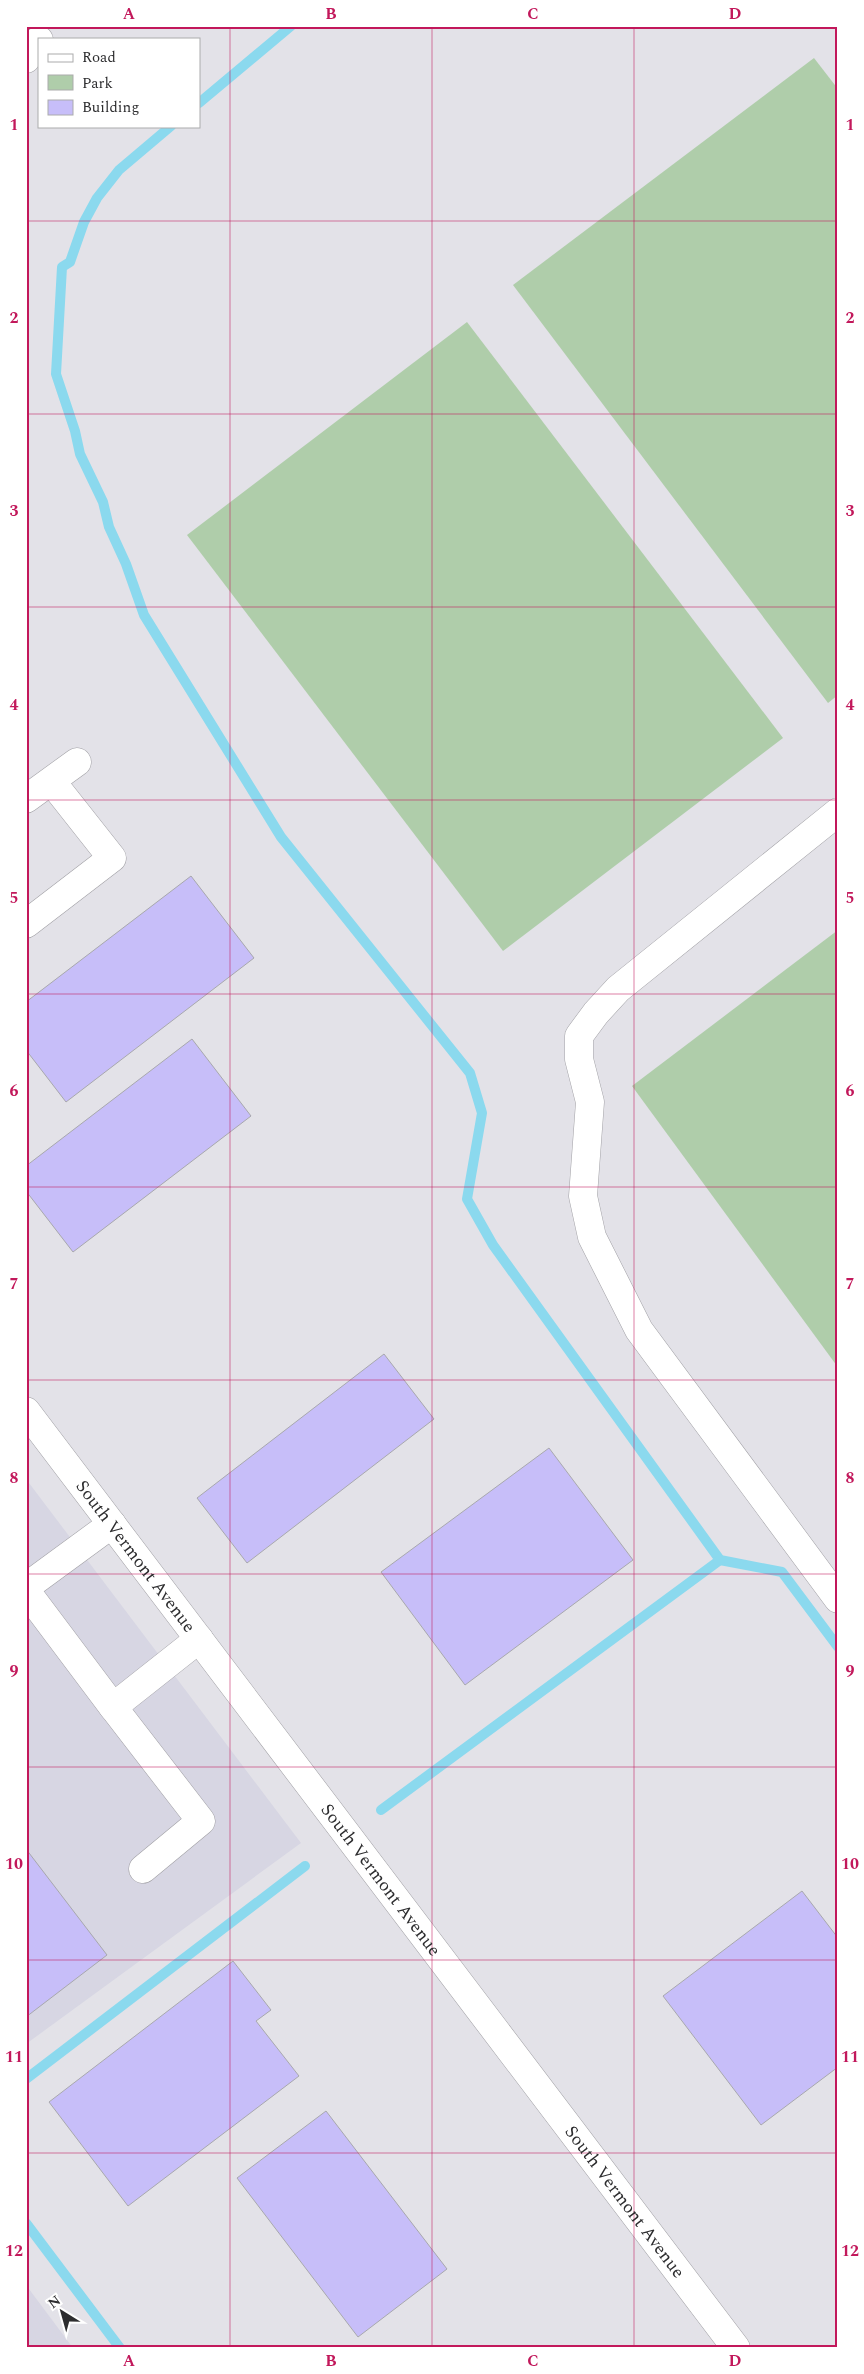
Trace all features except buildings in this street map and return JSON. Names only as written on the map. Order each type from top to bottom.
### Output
[{"type":"street","points":[[40,38],[48,26]]},
{"type":"street","points":[[26,59],[38,41]]},
{"type":"street","points":[[26,799],[52,782],[77,762]]},
{"type":"street","points":[[26,924],[112,858],[52,782]]},
{"type":"street","points":[[838,812],[618,989],[596,1013],[579,1036],[579,1059],[590,1102],[583,1196],[592,1237],[639,1330],[838,1599]]},
{"type":"street","name":"South Vermont Avenue","points":[[26,1411],[736,2348]]},
{"type":"street","points":[[26,1587],[112,1524]]},
{"type":"street","points":[[26,1591],[201,1821],[143,1869]]},
{"type":"street","points":[[113,1707],[199,1639]]},
{"type":"shaded area","points":[[26,1479],[301,1843],[26,2044]]},
{"type":"shaded area","points":[[26,2285],[73,2348],[26,2348]]},
{"type":"green space","points":[[814,58],[838,89],[838,695],[828,703],[513,285]]},
{"type":"green space","points":[[467,322],[783,738],[503,951],[187,535]]},
{"type":"green space","points":[[838,930],[838,1366],[837,1366],[632,1086]]},
{"type":"waterway","points":[[200,102],[291,26]]},
{"type":"waterway","points":[[169,128],[119,170],[97,198],[84,222],[70,262],[62,267],[56,374],[75,431],[80,454],[103,502],[109,527],[126,564],[144,615],[281,837],[470,1073],[482,1113],[467,1199],[493,1245],[720,1560],[782,1572],[838,1647]]},
{"type":"waterway","points":[[381,1810],[720,1560]]},
{"type":"waterway","points":[[26,2079],[305,1866]]},
{"type":"waterway","points":[[26,2223],[120,2348]]}]
